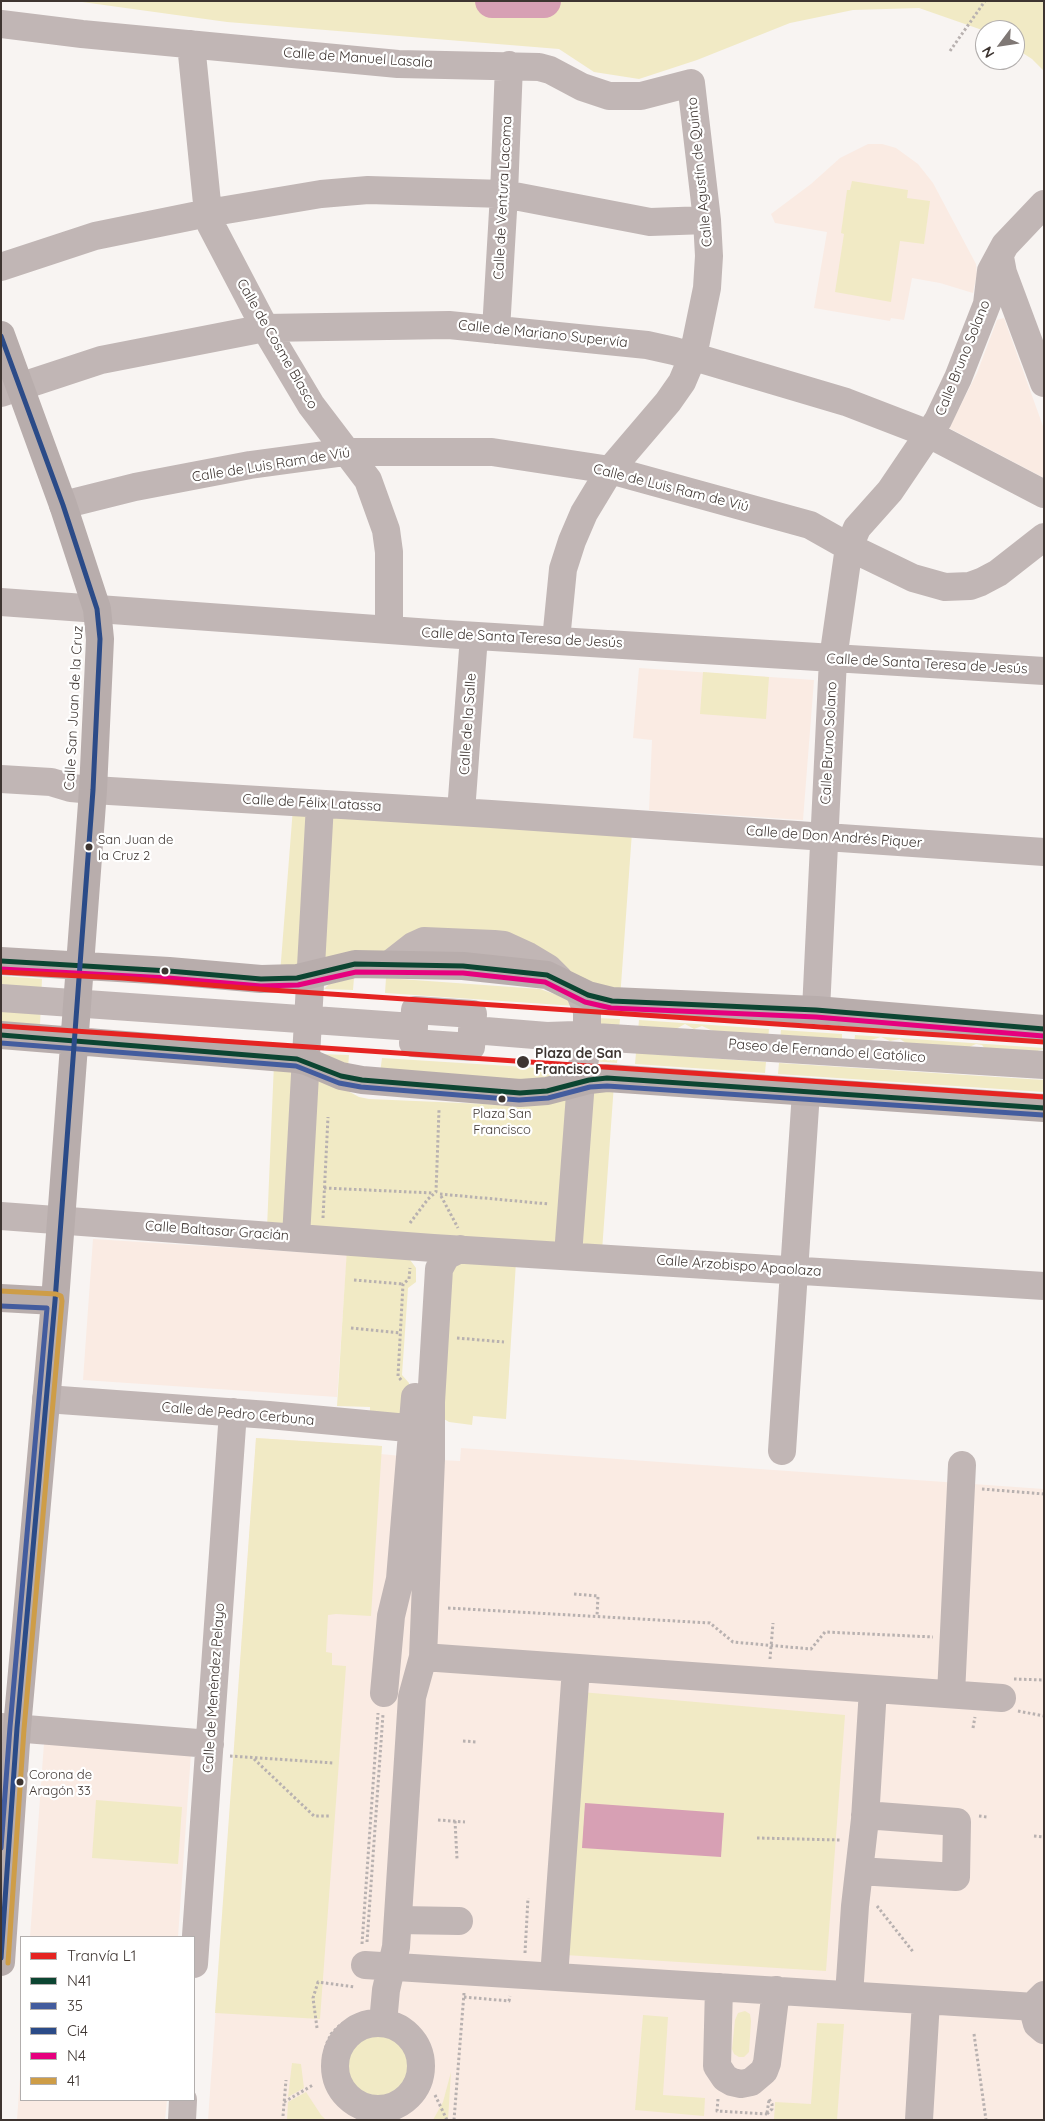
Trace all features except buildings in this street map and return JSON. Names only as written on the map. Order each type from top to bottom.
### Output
[{"type":"main road","name":"Calle San Juan de la Cruz","points":[[1,335],[10,389],[63,505],[97,609],[100,639],[92,790],[55,1301],[46,1399],[9,1727],[2,1949]]},
{"type":"main road","points":[[1,961],[261,979],[291,979],[355,964],[463,966],[535,973],[612,1001],[816,1010],[1044,1029]]},
{"type":"main road","points":[[1,1035],[306,1060],[341,1076],[362,1080],[528,1093],[547,1091],[571,1084],[607,1078],[1044,1108]]},
{"type":"main road","points":[[1,1298],[55,1301]]},
{"type":"street","name":"Calle de Manuel Lasala","points":[[7,29],[398,64],[509,65],[550,70],[582,87],[609,96],[641,96],[691,83]]},
{"type":"street","name":"Calle de Cosme Blasco","points":[[191,44],[208,213],[216,236],[265,328],[311,405],[368,480],[386,530],[391,574],[389,630]]},
{"type":"street","name":"Calle de Ventura Lacoma","points":[[496,330],[509,65]]},
{"type":"street","name":"Calle Agustín de Quinto","points":[[556,640],[561,581],[567,555],[584,514],[610,470],[668,402],[685,376],[693,356],[708,276],[707,220],[691,83]]},
{"type":"street","points":[[1,267],[95,236],[208,213],[321,194],[368,190],[504,194],[650,222],[707,220]]},
{"type":"street","name":"Calle Bruno Solano","points":[[816,1010],[833,659],[849,547],[857,528],[890,491],[938,420],[972,345],[987,304],[991,271],[1005,245],[1044,204]]},
{"type":"street","points":[[1000,257],[1003,273],[1044,383]]},
{"type":"street","name":"Calle de Mariano Supervía","points":[[10,389],[100,360],[265,328],[449,325],[647,345],[693,356],[846,402],[929,434],[1044,494]]},
{"type":"street","name":"Calle de Luis Ram de Viú","points":[[63,505],[135,487],[250,465],[346,452],[492,452],[610,470],[810,525],[849,547],[914,578],[945,587],[958,588],[981,582],[998,573],[1044,537]]},
{"type":"street","name":"Calle de Santa Teresa de Jesús","points":[[1,602],[474,636],[833,659],[1044,670]]},
{"type":"street","name":"Calle de la Salle","points":[[461,812],[474,636]]},
{"type":"street","name":"Calle de Félix Latassa","points":[[1,779],[51,782],[71,788],[92,790],[623,822]]},
{"type":"street","points":[[296,1237],[312,1187],[306,1060],[298,1018],[311,975],[320,804]]},
{"type":"street","name":"Calle de Don Andrés Piquer","points":[[623,822],[1044,852]]},
{"type":"street","points":[[568,1255],[572,1205],[571,1084],[585,1059],[588,1036],[587,1011],[569,985]]},
{"type":"street","points":[[1,998],[298,1018]]},
{"type":"street","name":"Paseo de Fernando el Católico","points":[[298,1018],[414,1027],[414,1010],[473,1014],[472,1030],[1044,1065]]},
{"type":"street","points":[[782,1451],[806,1092]]},
{"type":"street","name":"Calle Baltasar Gracián","points":[[1,1216],[416,1246]]},
{"type":"street","points":[[382,2023],[386,1990],[396,1947],[412,1696],[423,1657],[412,1580],[421,1430],[439,1269],[446,1256],[461,1242]]},
{"type":"street","name":"Calle Arzobispo Apaolaza","points":[[416,1246],[461,1242],[568,1255],[1044,1286]]},
{"type":"street","points":[[416,1246],[422,1267],[421,1430]]},
{"type":"street","name":"Calle de Pedro Cerbuna","points":[[46,1399],[233,1412],[421,1430]]},
{"type":"street","name":"Calle de Menéndez Pelayo","points":[[195,1955],[219,1750],[233,1412]]},
{"type":"street","points":[[941,1694],[962,1476]]},
{"type":"street","points":[[412,1580],[404,1597],[399,1678],[412,1696]]},
{"type":"street","points":[[381,1699],[391,1616],[412,1580]]},
{"type":"street","points":[[423,1657],[1002,1698]]},
{"type":"street","points":[[554,1977],[576,1668]]},
{"type":"street","points":[[849,1994],[865,1815],[873,1689]]},
{"type":"street","points":[[9,1727],[219,1750]]},
{"type":"street","points":[[859,1871],[956,1877],[957,1822],[865,1815]]},
{"type":"street","points":[[398,1920],[459,1921]]},
{"type":"street","points":[[362,1966],[849,1994],[1041,2011]]},
{"type":"street","points":[[719,1987],[717,2066],[726,2078],[741,2084],[757,2079],[764,2071],[767,2062],[776,1990]]},
{"type":"street","points":[[919,2120],[926,2001]]},
{"type":"street","points":[[369,2023],[382,2023],[397,2027],[409,2036],[418,2048],[421,2063],[420,2078],[414,2091],[403,2102],[374,2115],[355,2103],[340,2089],[335,2076],[334,2062],[338,2048],[345,2037],[356,2028],[369,2023]]},
{"type":"street","points":[[182,2120],[183,2101]]},
{"type":"path","points":[[950,51],[982,8],[985,1]]},
{"type":"path","points":[[323,1220],[312,1187],[328,1109]]},
{"type":"path","points":[[354,1280],[403,1284],[409,1279],[416,1246],[436,1193],[439,1109]]},
{"type":"path","points":[[312,1187],[436,1193],[572,1205]]},
{"type":"path","points":[[436,1193],[461,1242]]},
{"type":"path","points":[[403,1284],[398,1376],[404,1384]]},
{"type":"path","points":[[351,1328],[400,1333]]},
{"type":"path","points":[[450,1338],[504,1342]]},
{"type":"path","points":[[962,1476],[1044,1494]]},
{"type":"path","points":[[574,1594],[598,1596],[597,1616]]},
{"type":"path","points":[[442,1608],[710,1623],[733,1642],[812,1649],[825,1632],[938,1638]]},
{"type":"path","points":[[770,1668],[773,1623]]},
{"type":"path","points":[[375,1818],[381,1699]]},
{"type":"path","points":[[317,2028],[312,1998],[318,1982],[362,1966],[381,1699]]},
{"type":"path","points":[[973,1728],[975,1716]]},
{"type":"path","points":[[463,1741],[477,1742]]},
{"type":"path","points":[[219,1750],[253,1758],[334,1763]]},
{"type":"path","points":[[253,1758],[314,1816],[329,1816]]},
{"type":"path","points":[[438,1820],[465,1822]]},
{"type":"path","points":[[455,1821],[457,1859]]},
{"type":"path","points":[[1034,1836],[1044,1837]]},
{"type":"path","points":[[757,1838],[840,1840]]},
{"type":"path","points":[[525,1959],[528,1898]]},
{"type":"path","points":[[874,1902],[914,1953]]},
{"type":"path","points":[[454,2120],[464,1991]]},
{"type":"path","points":[[464,1997],[509,2001]]},
{"type":"path","points":[[974,2034],[986,2120]]},
{"type":"path","points":[[283,2116],[286,2080]]},
{"type":"path","points":[[284,2102],[313,2085]]},
{"type":"path","points":[[435,2096],[446,2120]]},
{"type":"path","points":[[718,2096],[717,2111],[767,2114]]},
{"type":"shaded area","points":[[75,1],[1044,1],[1044,71],[1025,54],[1025,20],[975,20],[975,28],[919,8],[853,10],[790,23],[697,60],[639,79],[594,72],[559,49],[227,22]]},
{"type":"shaded area","points":[[868,144],[882,144],[896,148],[918,164],[933,183],[976,264],[977,274],[973,293],[940,283],[912,278],[904,320],[891,318],[890,321],[814,308],[827,232],[775,223],[771,214],[811,184],[840,158]]},
{"type":"shaded area","points":[[852,181],[908,190],[907,198],[930,201],[924,244],[900,241],[891,302],[835,292],[844,234],[841,233],[847,190],[850,190]]},
{"type":"shaded area","points":[[1004,318],[1044,429],[1044,478],[949,428],[977,373],[997,320]]},
{"type":"shaded area","points":[[639,668],[814,680],[803,820],[649,810],[652,740],[633,738]]},
{"type":"shaded area","points":[[703,672],[769,677],[766,719],[700,714]]},
{"type":"shaded area","points":[[293,808],[632,832],[620,999],[561,977],[280,974]]},
{"type":"shaded area","points":[[1,976],[42,979],[40,1025],[1,1023]]},
{"type":"shaded area","points":[[354,978],[353,990],[324,989],[329,984]]},
{"type":"shaded area","points":[[386,978],[540,989],[568,999],[575,1006],[385,993]]},
{"type":"shaded area","points":[[596,1018],[620,1019],[619,1030],[595,1029]]},
{"type":"shaded area","points":[[639,1020],[769,1029],[768,1040],[713,1031],[702,1026],[694,1029],[685,1024],[676,1029],[638,1031]]},
{"type":"shaded area","points":[[781,1030],[842,1034],[842,1045],[780,1041]]},
{"type":"shaded area","points":[[855,1035],[1044,1049],[1034,1052],[987,1051],[982,1045],[976,1044],[967,1048],[909,1045],[900,1039],[890,1041],[881,1037],[854,1045]]},
{"type":"shaded area","points":[[593,1050],[618,1052],[617,1063],[593,1061]]},
{"type":"shaded area","points":[[636,1053],[766,1062],[765,1073],[635,1064]]},
{"type":"shaded area","points":[[320,1054],[349,1055],[348,1068]]},
{"type":"shaded area","points":[[382,1058],[572,1070],[535,1081],[380,1073]]},
{"type":"shaded area","name":"Plaza de San Francisco","points":[[274,1063],[335,1084],[359,1097],[369,1099],[532,1106],[614,1084],[602,1251],[267,1228]]},
{"type":"shaded area","points":[[779,1063],[1044,1080],[1044,1092],[778,1074]]},
{"type":"shaded area","points":[[93,1239],[347,1255],[337,1397],[83,1380]]},
{"type":"shaded area","points":[[347,1248],[408,1257],[416,1268],[416,1282],[408,1288],[402,1375],[409,1383],[408,1400],[401,1413],[396,1417],[370,1417],[370,1407],[337,1406]]},
{"type":"shaded area","points":[[454,1262],[516,1262],[506,1419],[473,1416],[472,1425],[449,1422],[444,1419],[444,1285]]},
{"type":"shaded area","points":[[256,1438],[382,1446],[381,1454],[441,1460],[460,1461],[461,1448],[1044,1489],[1044,2120],[208,2120]]},
{"type":"shaded area","points":[[256,1438],[382,1446],[371,1616],[328,1615],[326,1652],[332,1653],[332,1665],[346,1666],[320,2019],[215,2013]]},
{"type":"shaded area","points":[[581,1692],[845,1715],[826,1971],[565,1955]]},
{"type":"shaded area","points":[[44,1743],[191,1753],[178,1936],[30,1936]]},
{"type":"shaded area","points":[[96,1800],[182,1807],[178,1864],[92,1858]]},
{"type":"shaded area","points":[[585,1803],[724,1813],[721,1857],[582,1848]]},
{"type":"shaded area","points":[[745,2011],[750,2014],[751,2021],[749,2052],[744,2057],[739,2057],[734,2054],[732,2049],[735,2020],[738,2013]]},
{"type":"shaded area","points":[[643,2015],[668,2017],[663,2095],[705,2098],[704,2116],[635,2110]]},
{"type":"shaded area","points":[[817,2023],[844,2024],[837,2120],[774,2120],[775,2102],[811,2104]]},
{"type":"shaded area","points":[[378,2031],[391,2034],[402,2041],[409,2052],[412,2065],[409,2078],[402,2089],[391,2096],[378,2099],[365,2096],[354,2089],[347,2078],[344,2065],[347,2052],[354,2041],[365,2034]]},
{"type":"shaded area","points":[[292,2063],[301,2064],[304,2088],[288,2097]]},
{"type":"shaded area","points":[[451,2072],[448,2120],[433,2120],[443,2102]]},
{"type":"shaded area","points":[[20,2078],[20,2101],[167,2101],[165,2120],[17,2120]]},
{"type":"shaded area","points":[[306,2092],[326,2120],[287,2120],[288,2102]]},
{"type":"waterway","points":[[492,1],[544,1]]},
{"type":"tram line","name":"L1","points":[[1,972],[122,978],[271,990],[1044,1042]]},
{"type":"tram line","name":"L1","points":[[1,1026],[1044,1097]]},
{"type":"transit line","name":"Ci4","points":[[1,336],[63,505],[97,609],[100,639],[93,790],[55,1301],[17,1728],[1,1958]]},
{"type":"transit line","name":"N41","points":[[1,961],[169,971],[261,979],[297,978],[355,964],[463,966],[547,975],[588,995],[612,1001],[816,1010],[1044,1029]]},
{"type":"transit line","name":"N4","points":[[1,969],[168,978],[261,986],[298,985],[356,972],[463,973],[545,982],[585,1002],[611,1008],[816,1017],[1043,1036]]},
{"type":"transit line","name":"N41","points":[[1,1035],[297,1059],[341,1076],[362,1080],[520,1093],[547,1091],[589,1080],[607,1078],[1044,1108]]},
{"type":"transit line","name":"35","points":[[1,1043],[296,1066],[339,1083],[361,1087],[519,1100],[548,1098],[590,1087],[607,1086],[1043,1115]]},
{"type":"transit line","name":"41","points":[[1,1291],[56,1294],[61,1296],[62,1301],[24,1729],[8,1963]]},
{"type":"transit line","name":"35","points":[[1,1306],[47,1308],[1,1848]]},
{"type":"place","name":"San Juan de la Cruz 2","points":[[89,847]]},
{"type":"place","name":"Plaza de San Francisco","points":[[523,1062]]},
{"type":"place","name":"Plaza San Francisco","points":[[502,1099]]},
{"type":"place","name":"Corona de Aragón 33","points":[[20,1782]]}]
